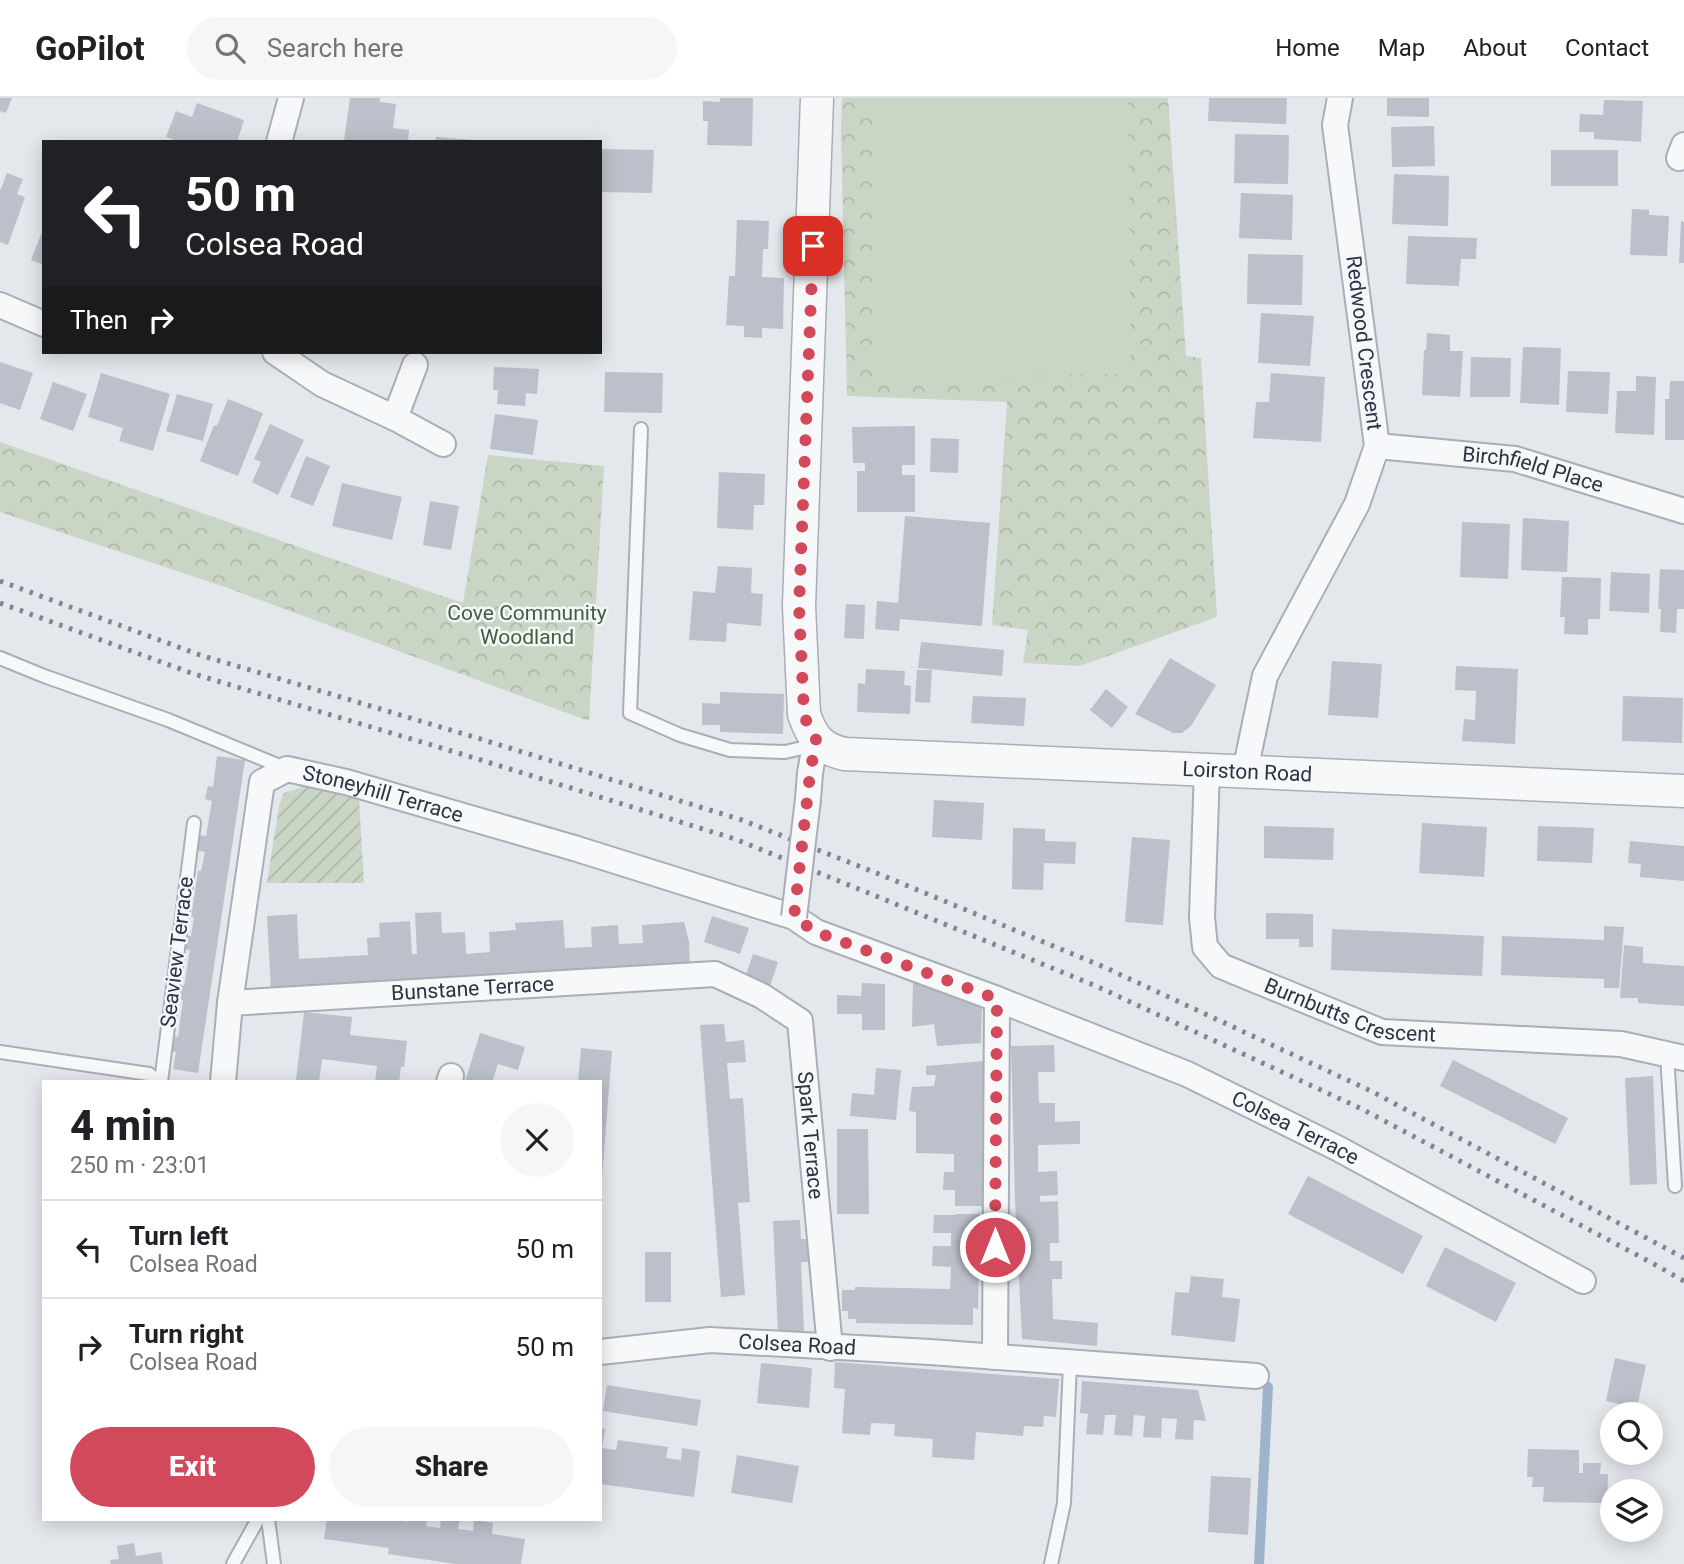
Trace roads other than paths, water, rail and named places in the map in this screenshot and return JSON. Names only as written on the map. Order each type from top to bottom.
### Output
[{"type":"street","points":[[280,140],[291,98]]},
{"type":"street","points":[[817,98],[799,606],[804,714],[816,739],[794,917],[816,932],[997,999],[995,1357]]},
{"type":"street","name":"Redwood Crescent","points":[[1245,771],[1265,676],[1357,504],[1377,446],[1335,125],[1340,98]]},
{"type":"street","points":[[0,305],[42,323]]},
{"type":"street","points":[[278,354],[322,384],[443,444]]},
{"type":"street","points":[[394,418],[415,365]]},
{"type":"street","name":"Birchfield Place","points":[[1377,446],[1515,459],[1684,511]]},
{"type":"street","name":"Loirston Road","points":[[816,739],[835,752],[845,754],[1684,791]]},
{"type":"street","name":"Stoneyhill Terrace","points":[[223,1080],[230,1003],[262,782],[287,769],[346,782],[574,848],[794,917]]},
{"type":"street","name":"Burnbutts Crescent","points":[[1207,769],[1202,917],[1205,947],[1221,966],[1381,1032],[1621,1044],[1676,1056]]},
{"type":"street","name":"Bunstane Terrace","points":[[230,1003],[715,974]]},
{"type":"street","name":"Spark Terrace","points":[[715,974],[762,996],[800,1021],[830,1348]]},
{"type":"street","name":"Colsea Terrace","points":[[997,999],[1187,1074],[1337,1148],[1583,1281]]},
{"type":"street","name":"Colsea Road","points":[[602,1352],[710,1340],[1256,1376]]},
{"type":"lane","points":[[641,429],[630,713],[680,735],[730,750],[785,752],[802,748],[816,739]]},
{"type":"lane","points":[[0,658],[168,720],[287,769]]},
{"type":"lane","name":"Seaview Terrace","points":[[160,1080],[194,823]]},
{"type":"lane","name":"Seaview Terrace","points":[[0,1052],[149,1074],[157,1080]]},
{"type":"lane","points":[[1675,1186],[1676,1056]]},
{"type":"lane","points":[[1051,1564],[1064,1503],[1070,1363]]},
{"type":"lane","points":[[233,1564],[257,1521]]},
{"type":"lane","points":[[268,1521],[274,1564]]},
{"type":"waterway","points":[[1259,1564],[1268,1387]]},
{"type":"railway","points":[[0,581],[200,655],[742,820],[879,874],[1104,967],[1371,1091],[1684,1258]]},
{"type":"railway","points":[[0,603],[194,674],[735,839],[1096,986],[1362,1109],[1684,1281]]},
{"type":"park label","name":"Cove Community Woodland","points":[[527,625]]}]
